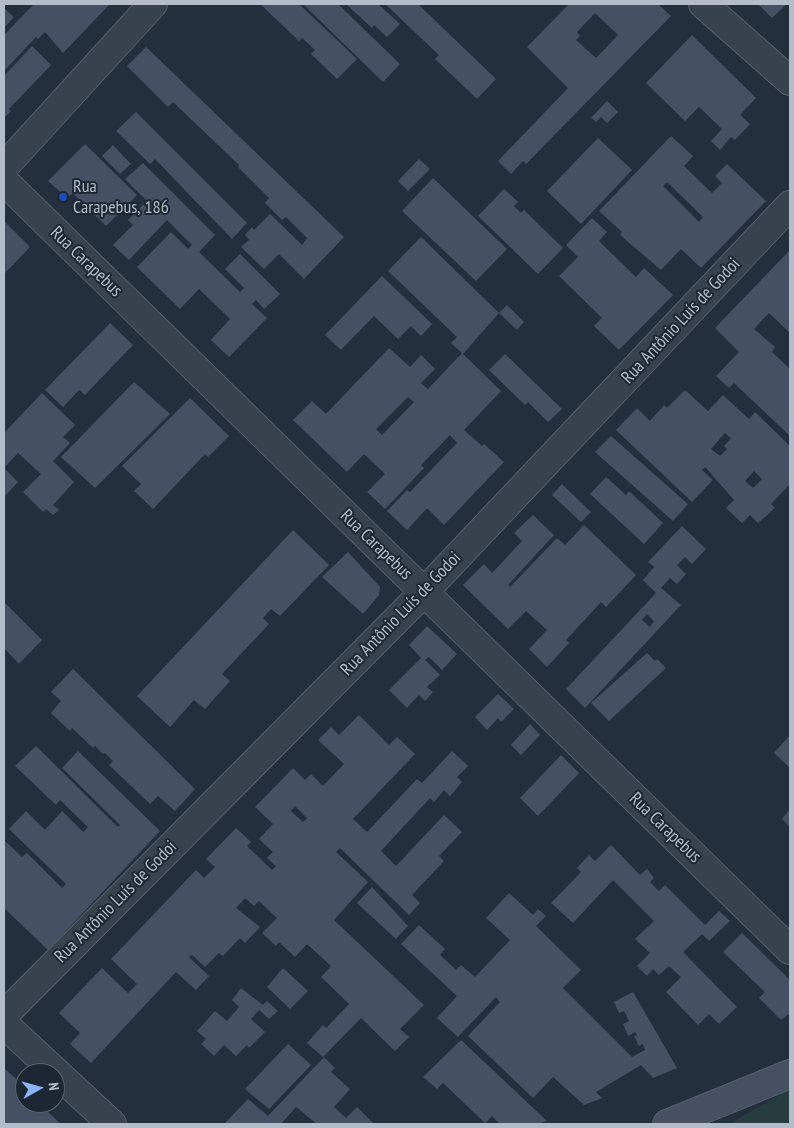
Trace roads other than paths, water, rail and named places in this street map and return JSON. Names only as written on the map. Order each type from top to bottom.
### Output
[{"type":"main road","points":[[667,1124],[790,1074]]},
{"type":"street","points":[[4,167],[153,4]]},
{"type":"street","points":[[703,4],[790,81]]},
{"type":"street","name":"Rua Carapebus","points":[[4,181],[790,950]]},
{"type":"street","name":"Rua Antônio Luís de Godoi","points":[[4,1015],[424,592],[790,205]]},
{"type":"street","points":[[4,1024],[112,1124]]},
{"type":"place","name":"Rua Carapebus, 186","points":[[63,197]]}]
